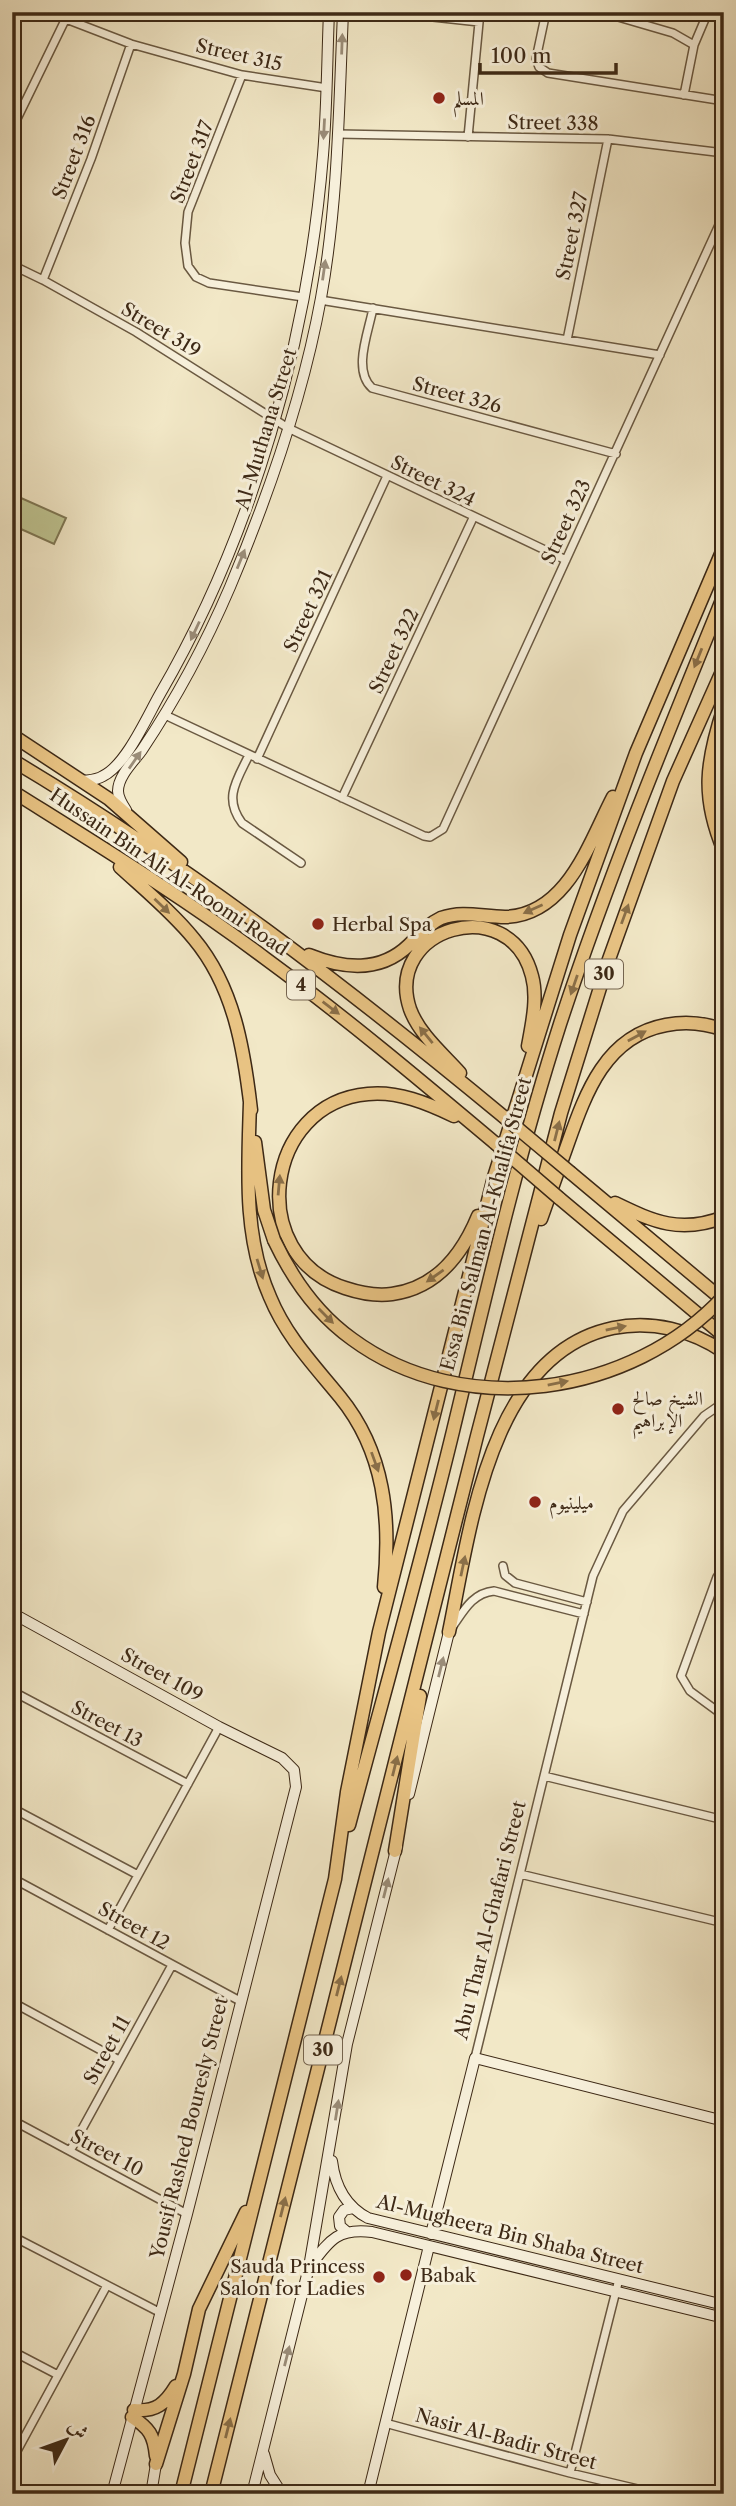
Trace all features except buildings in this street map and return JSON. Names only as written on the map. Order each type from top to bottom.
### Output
[{"type":"highway","points":[[335,1879],[347,1792],[379,1632],[494,1177],[570,935],[636,753],[724,547]]},
{"type":"highway","name":"Essa Bin Salman Al-Khalifa Street","points":[[335,1879],[452,1435],[506,1209],[540,1089],[565,1011],[648,780],[724,595]]},
{"type":"highway","name":"30","points":[[211,2494],[561,1113],[608,962],[673,781],[724,667]]},
{"type":"highway","points":[[724,707],[712,745],[708,782],[714,827],[724,851]]},
{"type":"highway","points":[[12,735],[83,781],[133,818],[215,892]]},
{"type":"highway","points":[[294,948],[343,965],[372,965],[381,963],[403,950],[439,919],[462,914],[514,916],[542,905],[558,894],[571,877],[636,753]]},
{"type":"highway","name":"Hussain Bin Ali Al-Roomi Road","points":[[12,760],[215,892],[294,948],[504,1117],[724,1301]]},
{"type":"highway","name":"Hussain Bin Ali Al-Roomi Road","points":[[12,791],[185,901],[265,958],[342,1017],[724,1336]]},
{"type":"highway","points":[[94,843],[165,908],[194,940],[213,967],[238,1028],[245,1062],[264,1210],[274,1240],[304,1292],[350,1338],[412,1372],[468,1386],[540,1387],[582,1379],[617,1368],[671,1340],[724,1296]]},
{"type":"highway","points":[[488,1104],[426,1036],[410,1009],[407,987],[413,963],[427,943],[444,932],[469,926],[493,930],[510,940],[527,962],[532,975],[534,995],[521,1088]]},
{"type":"highway","points":[[516,1292],[583,1104],[605,1062],[633,1037],[656,1027],[692,1023],[724,1030]]},
{"type":"highway","points":[[474,1126],[440,1109],[404,1096],[367,1094],[330,1105],[314,1116],[300,1131],[282,1165],[278,1202],[285,1230],[304,1262],[334,1284],[363,1293],[400,1293],[433,1279],[457,1256],[470,1235],[494,1177]]},
{"type":"highway","points":[[250,1103],[249,1209],[253,1246],[263,1281],[292,1338],[339,1396],[360,1427],[379,1472],[386,1505],[388,1537],[379,1632]]},
{"type":"highway","points":[[596,1193],[640,1215],[674,1226],[695,1226],[724,1217]]},
{"type":"highway","points":[[449,1632],[481,1481],[489,1456],[520,1399],[547,1364],[572,1344],[590,1335],[634,1325],[659,1326],[684,1332],[724,1352]]},
{"type":"highway","points":[[395,1851],[436,1606]]},
{"type":"highway","name":"30","points":[[181,2494],[335,1879]]},
{"type":"highway","points":[[156,2464],[184,2374],[199,2309],[258,2187]]},
{"type":"highway","points":[[133,2414],[163,2404],[184,2374]]},
{"type":"highway","points":[[133,2414],[153,2435],[156,2464]]},
{"type":"street","name":"Al-Muthana Street","points":[[83,781],[98,779],[115,768],[126,753],[186,648],[219,580],[244,519],[274,418],[303,297],[323,156],[328,12]]},
{"type":"street","name":"Al-Muthana Street","points":[[133,818],[120,802],[118,790],[123,776],[165,715],[212,626],[262,506],[288,428],[320,300],[338,134],[343,12]]},
{"type":"street","points":[[387,12],[479,22]]},
{"type":"street","points":[[468,137],[480,12]]},
{"type":"street","points":[[546,12],[536,59],[539,67],[548,73],[724,101]]},
{"type":"street","points":[[601,12],[673,33],[694,45]]},
{"type":"street","points":[[684,95],[694,45],[708,12]]},
{"type":"street","name":"Street 315","points":[[67,16],[131,44],[242,75],[327,88]]},
{"type":"street","points":[[12,129],[67,16]]},
{"type":"street","name":"Street 316","points":[[43,280],[91,159],[131,44]]},
{"type":"street","name":"Street 317","points":[[242,75],[188,212],[185,243],[188,266],[196,277],[209,283],[303,297]]},
{"type":"street","name":"Street 338","points":[[338,134],[608,139],[724,153]]},
{"type":"street","name":"Street 327","points":[[567,340],[608,139]]},
{"type":"street","name":"Street 323","points":[[342,798],[424,836],[443,829],[724,214]]},
{"type":"street","name":"Street 319","points":[[12,265],[136,332],[288,428]]},
{"type":"street","points":[[320,300],[660,355]]},
{"type":"street","name":"Street 326","points":[[373,307],[362,364],[365,382],[372,388],[615,454]]},
{"type":"street","name":"Street 324","points":[[288,428],[566,560]]},
{"type":"street","name":"Street 321","points":[[301,863],[242,823],[235,814],[232,799],[234,786],[253,757],[387,476]]},
{"type":"street","name":"Street 322","points":[[342,798],[473,518]]},
{"type":"street","points":[[165,715],[342,798]]},
{"type":"street","name":"Abu Thar Al-Ghafari Street","points":[[431,2234],[593,1576],[623,1511],[704,1416],[717,1408],[724,1410]]},
{"type":"street","points":[[724,1567],[717,1577],[681,1675],[690,1691],[724,1716]]},
{"type":"street","points":[[513,1594],[506,1583],[503,1568],[508,1578],[515,1583],[587,1602]]},
{"type":"street","points":[[252,2494],[309,2267],[347,2044],[449,1632],[468,1604],[484,1592],[513,1594],[584,1614]]},
{"type":"street","name":"Street 109","points":[[12,1613],[219,1727],[282,1758],[293,1770]]},
{"type":"street","name":"Street 13","points":[[12,1691],[187,1784]]},
{"type":"street","points":[[108,1930],[219,1727]]},
{"type":"street","name":"Yousif Rashed Bouresly Street","points":[[112,2494],[296,1787],[293,1770]]},
{"type":"street","points":[[544,1776],[724,1820]]},
{"type":"street","points":[[12,1808],[138,1875]]},
{"type":"street","points":[[520,1874],[724,1923]]},
{"type":"street","name":"Street 12","points":[[12,1878],[240,2001]]},
{"type":"street","name":"Street 11","points":[[70,2151],[172,1965]]},
{"type":"street","points":[[12,2002],[119,2060]]},
{"type":"street","points":[[475,2058],[724,2120]]},
{"type":"street","name":"Street 10","points":[[12,2120],[187,2214]]},
{"type":"street","name":"Al-Mugheera Bin Shaba Street","points":[[330,2150],[337,2184],[344,2199],[368,2218],[724,2305]]},
{"type":"street","points":[[309,2267],[331,2240],[347,2232],[340,2226],[339,2217],[344,2210],[353,2208]]},
{"type":"street","name":"Al-Mugheera Bin Shaba Street","points":[[347,2232],[372,2232],[724,2318]]},
{"type":"street","points":[[12,2236],[106,2287],[159,2312]]},
{"type":"street","points":[[368,2494],[429,2246]]},
{"type":"street","points":[[570,2473],[619,2279]]},
{"type":"street","points":[[12,2460],[106,2287]]},
{"type":"street","points":[[12,2351],[58,2375]]},
{"type":"street","name":"Nasir Al-Badir Street","points":[[385,2423],[659,2494]]},
{"type":"street","points":[[263,2450],[270,2475],[282,2494]]},
{"type":"street","points":[[151,2494],[156,2464]]},
{"type":"green space","points":[[12,494],[66,518],[54,544],[12,525]]},
{"type":"place","name":"المسلم","points":[[439,98]]},
{"type":"place","name":"Herbal Spa","points":[[318,924]]},
{"type":"place","name":"الشيخ صالح الإبراهيم","points":[[618,1409]]},
{"type":"place","name":"ميلينيوم","points":[[535,1502]]},
{"type":"place","name":"Babak","points":[[406,2275]]},
{"type":"place","name":"Sauda Princess Salon for Ladies","points":[[379,2277]]}]
